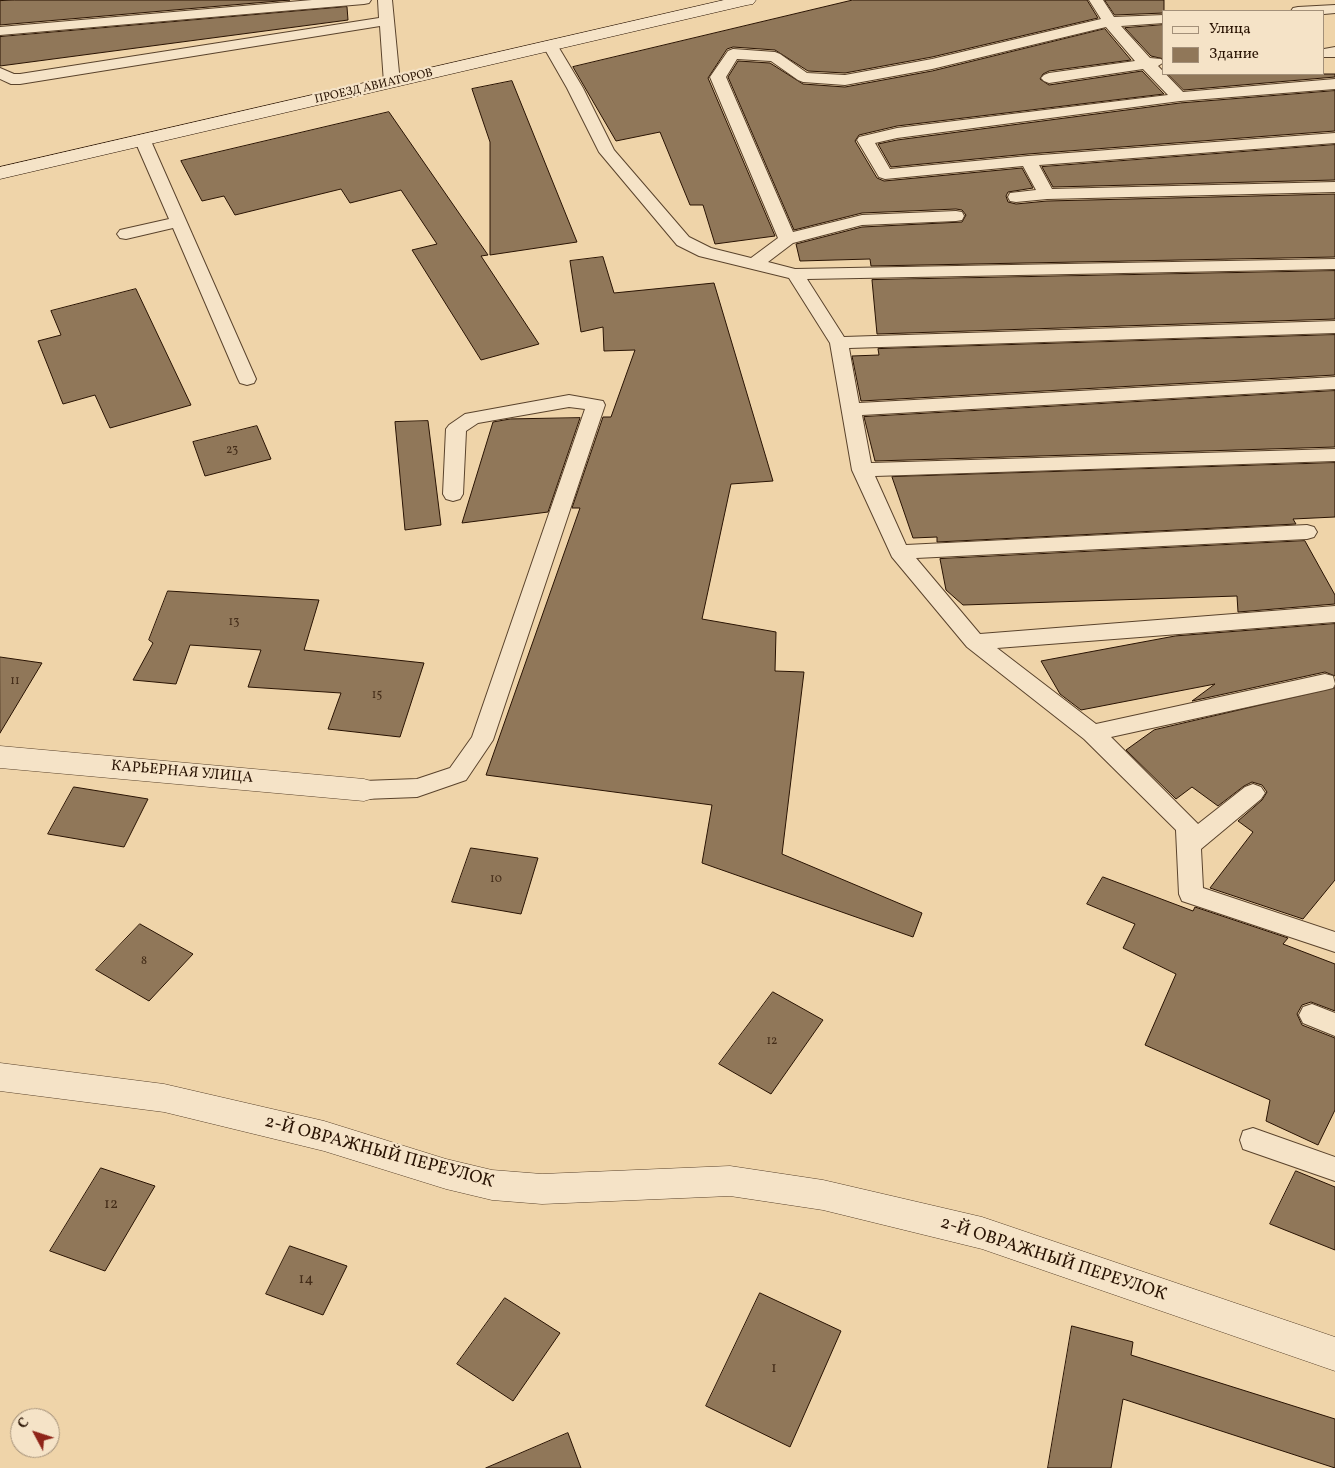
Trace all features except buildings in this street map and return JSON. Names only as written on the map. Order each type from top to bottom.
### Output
[{"type":"street","name":"ПРОЕЗД АВИАТОРОВ","points":[[0,173],[747,0]]},
{"type":"street","name":"КАРЬЕРНАЯ УЛИЦА","points":[[0,757],[364,790]]},
{"type":"street","name":"2-Й ОВРАЖНЫЙ ПЕРЕУЛОК","points":[[0,1077],[164,1098],[324,1136],[446,1174],[492,1184],[542,1189],[730,1181],[823,1195],[982,1233],[1335,1354]]},
{"type":"lane","points":[[0,31],[364,0]]},
{"type":"lane","points":[[385,0],[392,83]]},
{"type":"lane","points":[[1096,0],[1108,22],[1145,63],[1175,91],[1176,97]]},
{"type":"lane","points":[[1316,10],[1335,9]]},
{"type":"lane","points":[[787,239],[718,77],[733,54],[775,57],[803,77],[845,80],[932,64],[1108,22],[1162,19]]},
{"type":"lane","points":[[0,73],[11,79],[20,80],[386,21]]},
{"type":"lane","points":[[551,46],[575,88],[607,152],[683,241],[705,252],[795,274],[1335,264]]},
{"type":"lane","points":[[1048,78],[1162,62]]},
{"type":"lane","points":[[1335,84],[1176,97],[1173,99],[897,133],[865,140],[885,174],[1028,161],[1335,138]]},
{"type":"lane","points":[[143,141],[248,380]]},
{"type":"lane","points":[[1028,161],[1046,194]]},
{"type":"lane","points":[[1016,198],[1046,194],[1335,187]]},
{"type":"lane","points":[[754,264],[787,239],[862,220],[956,216]]},
{"type":"lane","points":[[126,234],[178,222]]},
{"type":"lane","points":[[795,274],[839,343],[862,470],[899,552],[975,642],[1092,733],[1188,827],[1191,894],[1333,939]]},
{"type":"lane","points":[[839,343],[1335,327]]},
{"type":"lane","points":[[851,410],[1335,383]]},
{"type":"lane","points":[[364,790],[417,788],[458,774],[482,740],[596,405],[569,401],[472,418],[456,429],[454,494]]},
{"type":"lane","points":[[862,470],[1335,456]]},
{"type":"lane","points":[[899,552],[1308,532]]},
{"type":"lane","points":[[975,642],[1335,614]]},
{"type":"lane","points":[[1092,733],[1325,682]]},
{"type":"lane","points":[[1189,845],[1253,793]]},
{"type":"lane","points":[[1312,1015],[1335,1025]]},
{"type":"lane","points":[[1253,1140],[1335,1169]]}]
